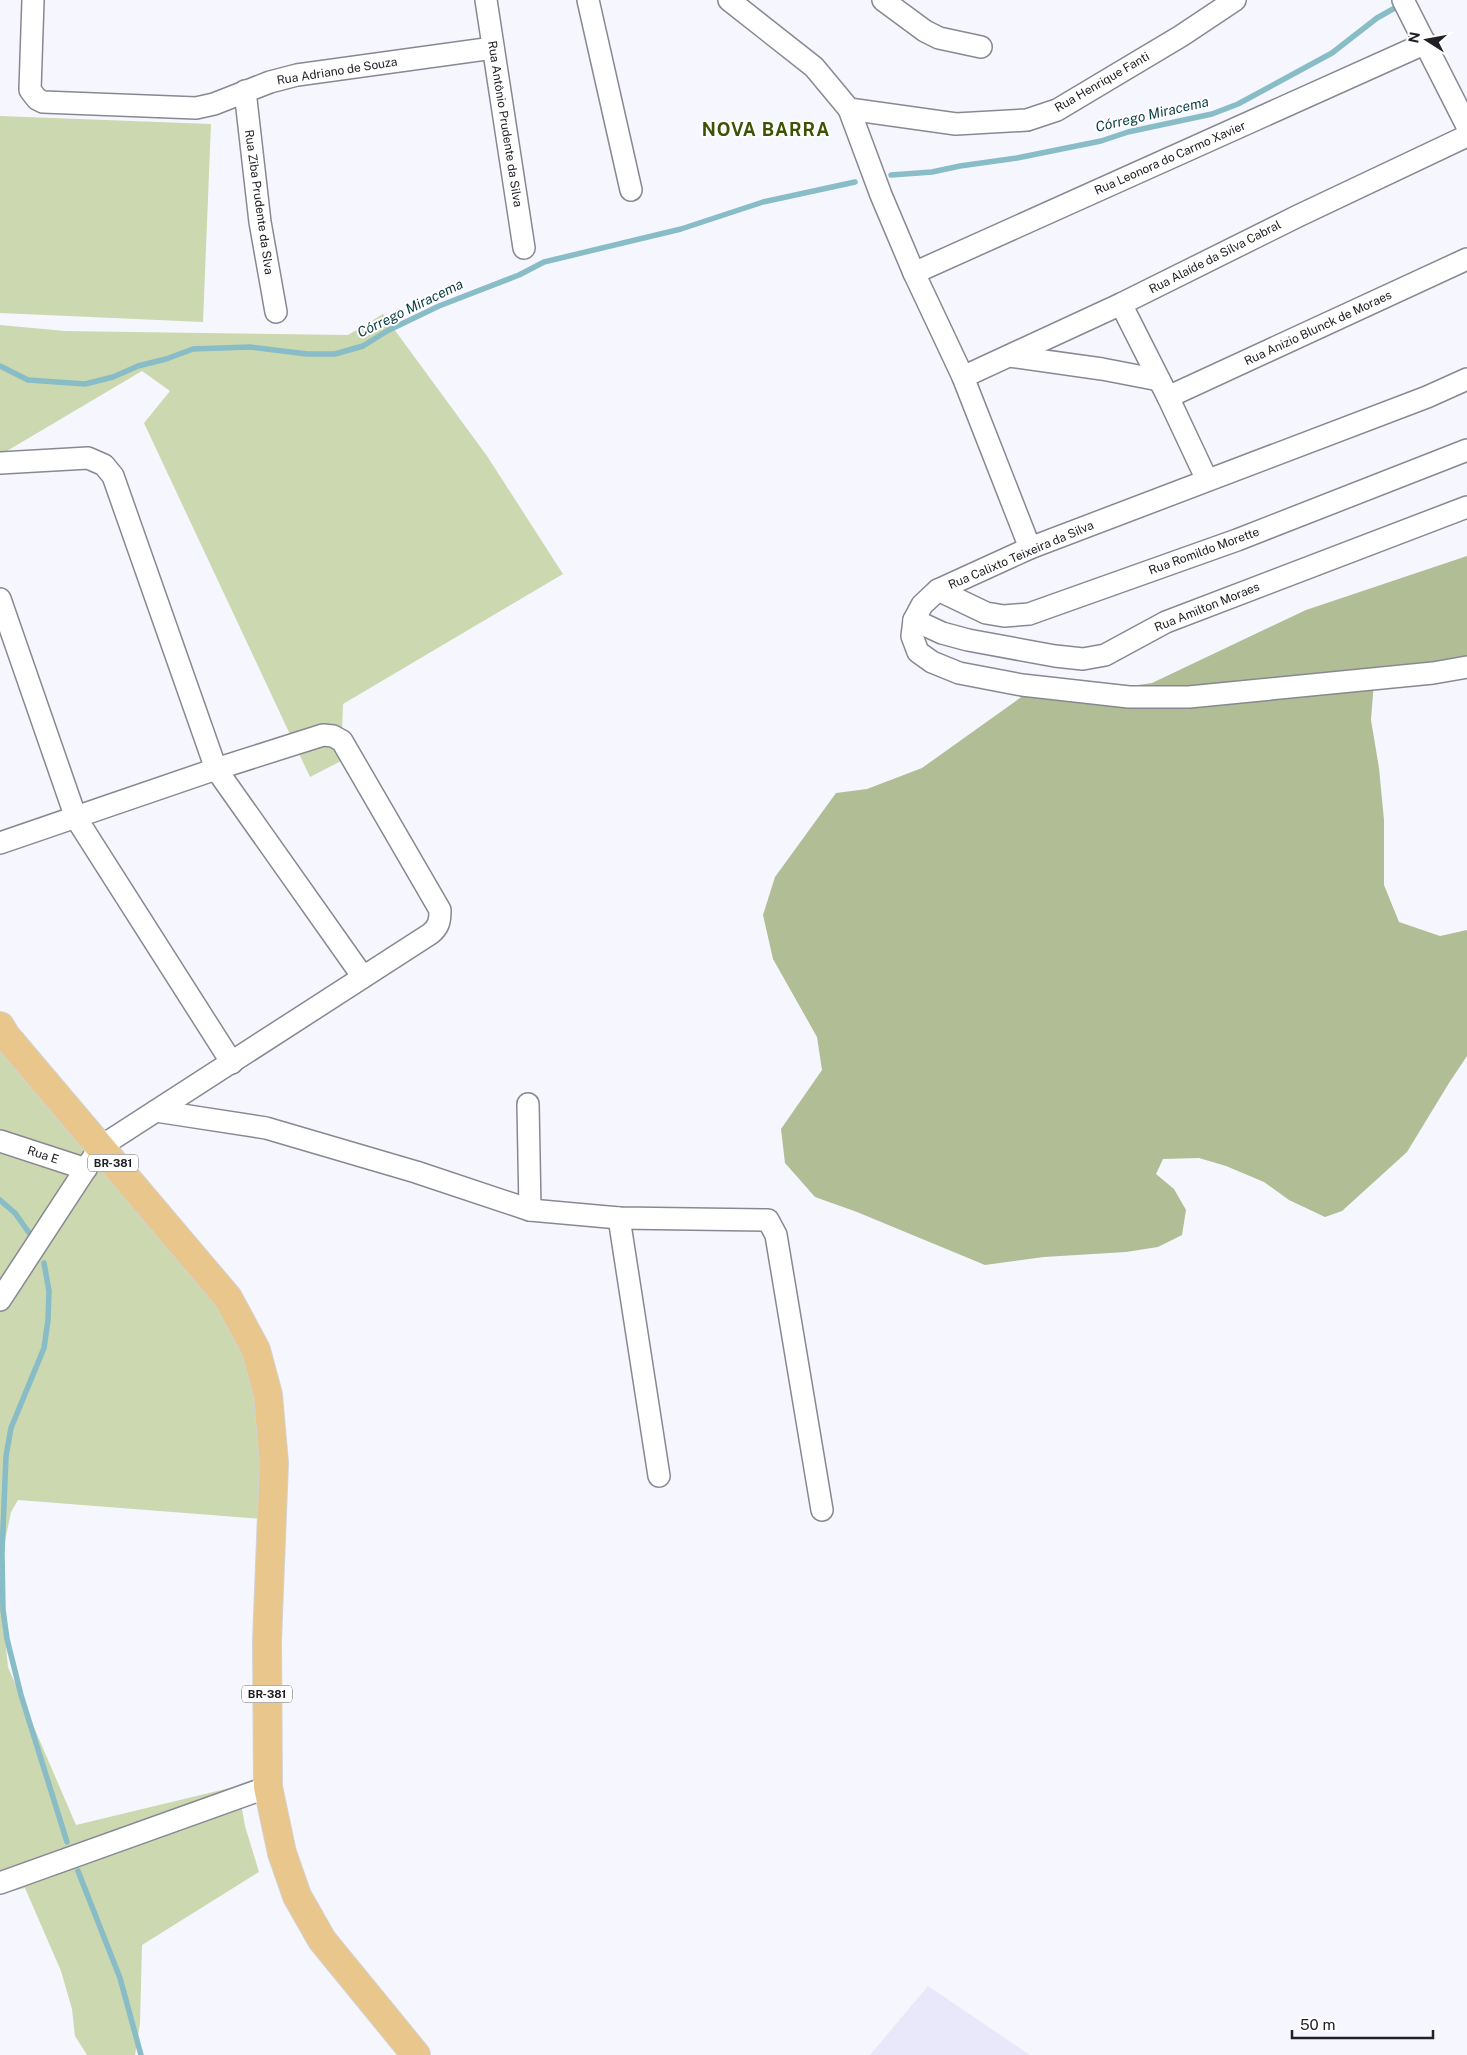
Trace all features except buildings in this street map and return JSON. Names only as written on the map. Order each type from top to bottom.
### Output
[{"type":"main road","name":"BR-381","points":[[0,1026],[93,1158],[228,1298],[256,1350],[268,1395],[274,1463],[267,1641],[268,1787],[282,1853],[297,1896],[322,1940],[416,2055]]},
{"type":"street","name":"Rua Adriano de Souza","points":[[33,0],[30,90],[37,99],[43,102],[196,108],[214,104],[270,82],[297,76],[493,48]]},
{"type":"street","name":"Rua Antônio Prudente da Silva","points":[[486,0],[524,248]]},
{"type":"street","points":[[588,0],[631,190]]},
{"type":"street","points":[[729,0],[814,67],[849,108],[881,195],[914,273],[963,377],[1030,548]]},
{"type":"street","points":[[883,0],[939,38],[981,47]]},
{"type":"street","name":"Rua Henrique Fanti","points":[[849,108],[956,124],[1027,120],[1057,110],[1181,36],[1235,0]]},
{"type":"street","points":[[1403,0],[1467,126]]},
{"type":"street","name":"Rua Leonora do Carmo Xavier","points":[[914,273],[1426,43]]},
{"type":"street","name":"Rua Ziba Prudente da Slva","points":[[245,91],[260,222],[276,312]]},
{"type":"street","name":"Rua Alaíde da Silva Cabral","points":[[963,377],[1121,304],[1298,216],[1467,136]]},
{"type":"street","name":"Rua Anizio Blunck de Moraes","points":[[1163,388],[1467,260]]},
{"type":"street","points":[[1121,304],[1207,480]]},
{"type":"street","points":[[1008,356],[1102,369],[1163,388]]},
{"type":"street","name":"Rua Calixto Teixeira da Silva","points":[[914,620],[922,605],[938,590],[1030,548],[1427,397],[1467,379]]},
{"type":"street","name":"Rua Romildo Morette","points":[[938,590],[986,613],[1004,616],[1029,614],[1237,540],[1467,450]]},
{"type":"street","points":[[0,464],[88,458],[104,465],[112,476],[216,769],[363,977]]},
{"type":"street","name":"Rua Amilton Moraes","points":[[914,620],[942,633],[960,638],[1036,653],[1083,659],[1105,655],[1166,622],[1467,507]]},
{"type":"street","points":[[0,599],[76,818],[232,1063]]},
{"type":"street","points":[[914,620],[912,636],[918,652],[932,662],[959,673],[1022,685],[1129,697],[1189,697],[1433,673],[1467,667]]},
{"type":"street","points":[[0,843],[216,769],[323,735],[333,736],[342,741],[440,910],[437,928],[156,1111],[93,1158],[0,1300]]},
{"type":"street","points":[[528,1104],[530,1210]]},
{"type":"street","points":[[156,1111],[266,1128],[416,1172],[530,1210],[619,1218],[768,1220],[776,1234],[822,1510]]},
{"type":"street","name":"Rua E","points":[[0,1141],[93,1158]]},
{"type":"street","points":[[619,1218],[659,1476]]},
{"type":"street","points":[[0,1883],[268,1787]]},
{"type":"shaded area","points":[[928,1986],[1030,2055],[870,2055]]},
{"type":"green space","points":[[0,116],[211,124],[203,322],[0,313]]},
{"type":"green space","points":[[383,314],[487,456],[563,574],[343,704],[341,761],[310,777],[144,423],[170,391],[142,371],[0,455],[0,325],[65,331],[348,335]]},
{"type":"green space","points":[[1467,556],[1467,664],[1374,681],[1371,720],[1379,768],[1384,820],[1384,885],[1399,922],[1440,936],[1467,930],[1467,1056],[1407,1152],[1342,1211],[1325,1217],[1289,1200],[1264,1182],[1226,1166],[1199,1158],[1163,1159],[1156,1174],[1174,1189],[1186,1210],[1182,1235],[1158,1247],[1126,1252],[1044,1257],[985,1265],[857,1212],[815,1197],[785,1163],[781,1129],[822,1070],[817,1037],[773,959],[763,915],[775,877],[836,793],[867,789],[922,768],[1034,688],[1075,694],[1152,683],[1306,610]]},
{"type":"green space","points":[[0,1045],[8,1058],[79,1144],[189,1260],[258,1370],[264,1519],[18,1500],[11,1512],[2,1555],[1,1599],[8,1667],[76,1825],[238,1786],[245,1826],[259,1872],[142,1945],[140,2023],[135,2055],[87,2055],[75,2036],[72,2009],[61,1971],[25,1888],[0,1894]]},
{"type":"waterway","name":"Córrego Miracema","points":[[891,175],[932,172],[1017,158],[1101,141],[1128,132],[1212,114],[1238,104],[1332,53],[1377,18],[1393,9]]},
{"type":"waterway","name":"Córrego Miracema","points":[[0,366],[28,380],[85,384],[113,377],[138,366],[166,359],[193,349],[250,347],[307,354],[335,354],[363,346],[387,331],[439,306],[519,275],[544,262],[681,229],[763,202],[855,182]]},
{"type":"waterway","points":[[0,1200],[15,1213],[32,1237]]},
{"type":"waterway","points":[[44,1263],[49,1291],[48,1320],[44,1348],[11,1428],[6,1456],[2,1553],[3,1610],[7,1639],[21,1695],[67,1842]]},
{"type":"waterway","points":[[78,1871],[120,1978],[141,2055]]},
{"type":"district","name":"NOVA BARRA","points":[[766,130]]}]
